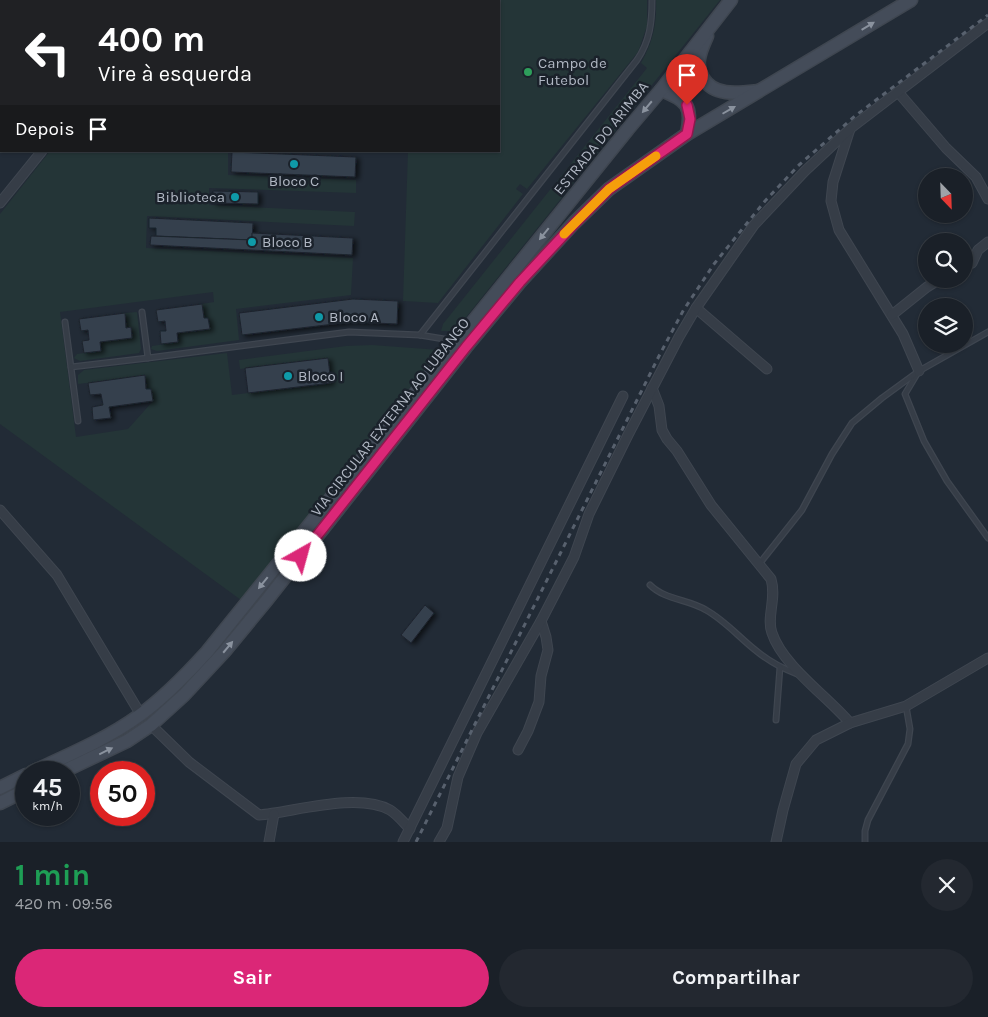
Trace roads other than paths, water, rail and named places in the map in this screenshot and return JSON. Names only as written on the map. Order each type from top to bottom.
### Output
[{"type":"main road","name":"ESTRADA DO ARIMBA","points":[[514,272],[731,0]]},
{"type":"main road","name":"VIA CIRCULAR EXTERNA AO LUBANGO","points":[[80,763],[127,741],[151,725],[184,695],[230,644],[466,347],[520,282],[609,189],[687,134],[762,91],[911,0]]},
{"type":"main road","points":[[710,26],[699,59],[700,72],[707,84],[717,90],[734,94],[762,91]]},
{"type":"main road","points":[[661,90],[679,97],[687,105],[690,119],[687,134]]},
{"type":"main road","name":"VIA CIRCULAR EXTERNA AO LUBANGO","points":[[56,761],[81,750],[141,714],[174,687],[207,652],[514,272]]},
{"type":"main road","points":[[0,788],[15,780]]},
{"type":"main road","points":[[0,803],[15,796]]},
{"type":"street","points":[[440,842],[446,828],[458,777],[477,733],[541,621],[574,557],[589,514],[652,388],[696,308],[754,226],[804,171],[851,128],[987,26]]},
{"type":"street","points":[[898,92],[946,148],[976,177],[988,199]]},
{"type":"street","points":[[851,128],[833,182],[831,201],[839,230],[903,334],[920,370]]},
{"type":"street","points":[[0,203],[41,152]]},
{"type":"street","points":[[973,261],[978,250],[988,242]]},
{"type":"street","points":[[892,315],[926,288]]},
{"type":"street","points":[[696,308],[767,368]]},
{"type":"street","points":[[652,388],[659,406],[662,430],[667,439],[677,450],[711,505],[772,579],[774,588],[770,622],[772,633],[780,649],[803,676],[850,723]]},
{"type":"street","points":[[403,842],[623,396]]},
{"type":"street","points":[[0,510],[57,575],[141,714]]},
{"type":"street","points":[[518,750],[528,732],[539,702],[541,676],[548,650],[541,621]]},
{"type":"street","points":[[776,842],[796,764],[816,740],[850,723],[906,706],[988,658]]},
{"type":"street","points":[[151,725],[189,762],[258,815],[316,806],[365,803],[390,810],[410,828]]},
{"type":"street","points":[[269,842],[274,814]]},
{"type":"lane","points":[[420,335],[637,60],[645,48],[650,32],[652,0]]},
{"type":"lane","points":[[142,312],[148,358]]},
{"type":"lane","points":[[65,322],[78,421]]},
{"type":"lane","points":[[71,367],[349,332],[420,335],[458,341]]},
{"type":"lane","points":[[760,563],[802,510],[832,454],[852,423],[920,370],[988,332]]},
{"type":"lane","points":[[920,370],[905,394],[915,420],[924,441],[947,482],[988,538]]},
{"type":"lane","points":[[650,585],[667,596],[691,603],[706,610],[756,651],[780,667],[803,676]]},
{"type":"lane","points":[[776,720],[780,667]]},
{"type":"lane","points":[[864,842],[868,820],[908,744],[910,729],[906,706]]},
{"type":"railway","points":[[416,842],[660,354],[683,311],[714,264],[765,201],[799,165],[855,116],[988,15]]},
{"type":"place","name":"Campo de Futebol","points":[[528,72]]},
{"type":"place","name":"Bloco C","points":[[294,164]]},
{"type":"place","name":"Biblioteca","points":[[235,197]]},
{"type":"place","name":"Bloco B","points":[[252,242]]},
{"type":"place","name":"Bloco A","points":[[319,317]]},
{"type":"place","name":"Bloco I","points":[[288,376]]}]
